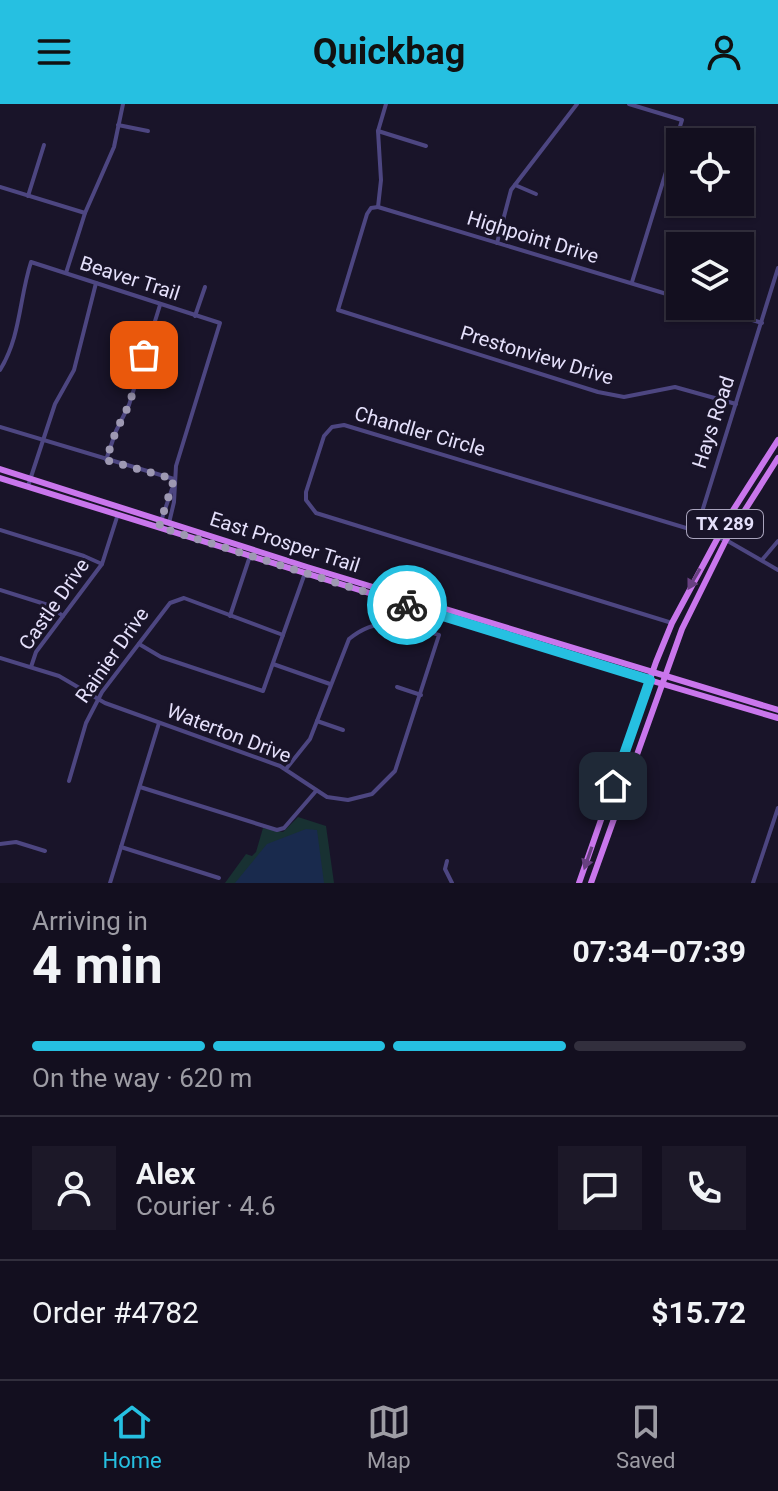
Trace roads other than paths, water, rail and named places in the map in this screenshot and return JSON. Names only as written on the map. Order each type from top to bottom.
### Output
[{"type":"main road","name":"TX 289","points":[[579,883],[672,623],[717,538],[778,440]]},
{"type":"main road","name":"TX 289","points":[[591,883],[662,680],[688,616],[726,540],[775,469],[778,458]]},
{"type":"main road","name":"East Prosper Trail","points":[[0,469],[250,556],[306,570]]},
{"type":"main road","name":"East Prosper Trail","points":[[0,478],[164,525],[662,680]]},
{"type":"main road","points":[[662,680],[778,710]]},
{"type":"main road","points":[[662,680],[778,718]]},
{"type":"main road","points":[[597,832],[607,836]]},
{"type":"street","points":[[66,273],[85,213],[107,166],[123,104]]},
{"type":"street","points":[[378,207],[381,180],[378,131],[386,104]]},
{"type":"street","points":[[497,243],[515,185],[577,104]]},
{"type":"street","points":[[629,104],[682,120],[632,283]]},
{"type":"street","points":[[118,125],[148,131]]},
{"type":"street","points":[[378,131],[426,146]]},
{"type":"street","points":[[28,196],[44,145]]},
{"type":"street","points":[[515,185],[536,194]]},
{"type":"street","points":[[0,187],[85,213]]},
{"type":"street","name":"Highpoint Drive","points":[[378,207],[666,294]]},
{"type":"street","name":"Prestonview Drive","points":[[378,207],[371,208],[367,214],[338,310],[598,392],[624,397],[675,387],[736,404]]},
{"type":"street","name":"Beaver Trail","points":[[0,370],[17,331],[22,293],[31,262],[220,323],[174,479]]},
{"type":"street","name":"Hays Road","points":[[696,531],[778,268]]},
{"type":"street","points":[[28,486],[55,404],[74,370],[96,283]]},
{"type":"street","points":[[195,316],[205,287]]},
{"type":"street","points":[[106,460],[129,405],[160,305]]},
{"type":"street","points":[[752,320],[762,323]]},
{"type":"street","name":"Chandler Circle","points":[[672,623],[323,516],[309,507],[306,492],[324,436],[332,427],[344,425],[726,540],[778,570]]},
{"type":"street","points":[[0,427],[174,479],[174,502],[164,525]]},
{"type":"street","name":"Castle Drive","points":[[31,667],[36,652],[102,564],[118,514]]},
{"type":"street","points":[[0,530],[102,564]]},
{"type":"street","points":[[762,560],[778,541]]},
{"type":"street","points":[[250,556],[230,616],[283,635]]},
{"type":"street","points":[[139,644],[161,657],[263,691],[306,570]]},
{"type":"street","points":[[0,590],[48,605],[63,616]]},
{"type":"street","points":[[286,769],[310,739],[349,639],[360,630],[381,622],[378,592]]},
{"type":"street","points":[[374,624],[378,592]]},
{"type":"street","name":"Rainier Drive","points":[[69,781],[86,723],[98,700],[161,612],[177,599],[184,598],[230,616]]},
{"type":"street","name":"Waterton Drive","points":[[0,658],[59,676],[98,700],[286,769],[327,797],[348,800],[372,794],[395,771],[439,635],[403,623],[381,622]]},
{"type":"street","points":[[273,664],[330,684]]},
{"type":"street","points":[[397,687],[421,695]]},
{"type":"street","points":[[317,721],[343,730]]},
{"type":"street","points":[[110,883],[159,723]]},
{"type":"street","points":[[140,787],[277,830],[284,828],[316,791]]},
{"type":"street","points":[[753,883],[778,808]]},
{"type":"street","points":[[0,844],[16,842],[45,851]]},
{"type":"street","points":[[121,847],[219,878]]},
{"type":"street","points":[[447,861],[445,869],[452,883]]},
{"type":"water","points":[[306,829],[317,830],[324,883],[235,883],[267,844]]}]
